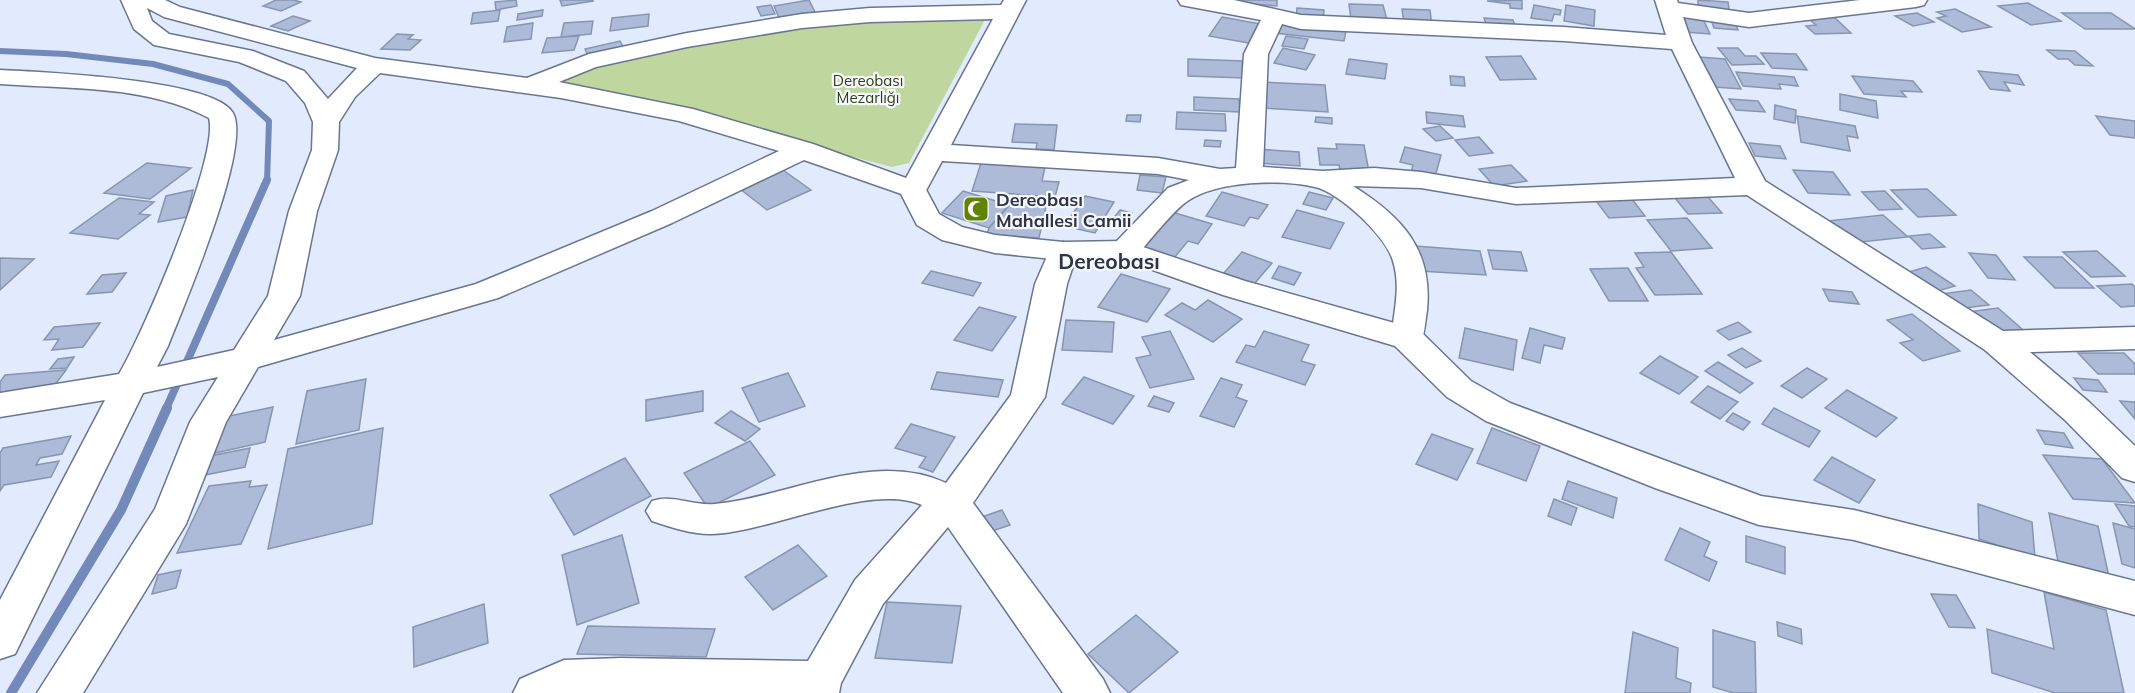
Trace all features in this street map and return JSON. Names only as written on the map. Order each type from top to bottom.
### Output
[{"type":"street","points":[[59,693],[172,514],[208,422],[243,360],[284,297],[303,211],[325,150],[326,122],[317,101],[295,76],[245,56],[162,40],[142,24],[132,0]]},
{"type":"street","points":[[148,0],[172,12],[374,65],[561,90],[684,114],[803,150],[913,190],[927,219],[952,234],[995,244],[1063,251],[1125,250],[1234,288],[1407,338],[1459,389],[1498,412],[1668,478],[1759,510],[1854,525],[2135,598]]},
{"type":"street","points":[[1189,0],[1213,2],[1300,22],[1564,34],[1680,43]]},
{"type":"street","points":[[1916,0],[1749,20],[1667,4],[1680,43],[1713,103],[1753,186],[1997,342],[2077,411],[2135,468]]},
{"type":"street","points":[[526,86],[589,62],[687,40],[802,21],[1011,6]]},
{"type":"street","points":[[913,190],[1011,6]]},
{"type":"street","points":[[1249,175],[1256,54],[1275,15]]},
{"type":"street","points":[[326,122],[346,92],[374,65]]},
{"type":"street","points":[[0,77],[116,86],[196,100],[221,114],[225,127],[216,177],[152,345],[0,641]]},
{"type":"street","points":[[0,405],[130,384],[243,360],[487,291],[662,218],[803,150]]},
{"type":"street","points":[[934,152],[1158,166],[1221,177],[1249,175],[1323,179],[1374,176],[1409,179],[1516,196],[1753,186]]},
{"type":"street","points":[[1125,250],[1178,194],[1221,177]]},
{"type":"street","points":[[1323,179],[1371,209],[1401,239],[1412,278],[1407,338]]},
{"type":"street","points":[[535,693],[564,679],[621,676],[819,687],[869,592],[932,519],[952,504],[1028,397],[1051,284],[1063,251]]},
{"type":"street","points":[[1997,342],[2135,338]]},
{"type":"street","points":[[665,511],[710,519],[751,513],[828,493],[892,486],[935,491],[952,504],[1088,693]]},
{"type":"green space","name":"Dereobası Mezarlığı","points":[[987,16],[909,163],[892,167],[560,83],[565,72],[667,47],[829,22]]},
{"type":"building","points":[[276,0],[301,2],[281,11],[263,6]]},
{"type":"building","points":[[516,0],[517,6],[496,10],[495,2]]},
{"type":"building","points":[[560,0],[593,0],[593,1],[562,6]]},
{"type":"building","points":[[809,0],[815,12],[780,20],[774,6]]},
{"type":"building","points":[[1239,0],[1277,0],[1277,6],[1239,3]]},
{"type":"building","points":[[1522,0],[1522,9],[1510,8],[1510,4],[1487,1]]},
{"type":"building","points":[[1698,0],[1728,2],[1730,15],[1698,10]]},
{"type":"building","points":[[2028,3],[2061,21],[2031,25],[1998,6]]},
{"type":"building","points":[[1349,4],[1383,5],[1387,20],[1351,19]]},
{"type":"building","points":[[771,5],[775,14],[761,16],[757,7]]},
{"type":"building","points":[[1534,5],[1561,10],[1560,15],[1554,14],[1552,21],[1531,18]]},
{"type":"building","points":[[1566,5],[1595,10],[1594,26],[1564,21]]},
{"type":"building","points":[[1297,8],[1324,10],[1323,21],[1296,19]]},
{"type":"building","points":[[1402,9],[1430,10],[1432,26],[1404,24]]},
{"type":"building","points":[[1955,9],[1991,27],[1962,32],[1937,18],[1946,16],[1937,12]]},
{"type":"building","points":[[500,10],[498,21],[471,24],[473,13]]},
{"type":"building","points":[[543,10],[542,16],[517,20],[518,14]]},
{"type":"building","points":[[1917,13],[1934,22],[1913,26],[1895,16]]},
{"type":"building","points":[[2062,13],[2111,13],[2135,29],[2085,29]]},
{"type":"building","points":[[649,14],[648,26],[610,31],[612,18]]},
{"type":"building","points":[[293,16],[310,21],[288,31],[271,26]]},
{"type":"building","points":[[1677,16],[1702,17],[1710,34],[1684,32]]},
{"type":"building","points":[[1833,16],[1851,33],[1815,34],[1806,26],[1816,25],[1806,17]]},
{"type":"building","points":[[1222,17],[1266,25],[1254,44],[1209,36]]},
{"type":"building","points":[[1484,18],[1513,20],[1516,29],[1487,27]]},
{"type":"building","points":[[1711,20],[1735,23],[1738,30],[1714,28]]},
{"type":"building","points":[[593,21],[591,34],[561,37],[564,23]]},
{"type":"building","points":[[533,23],[531,39],[504,42],[507,27]]},
{"type":"building","points":[[1277,23],[1346,31],[1344,41],[1275,33]]},
{"type":"building","points":[[397,34],[413,35],[408,39],[421,40],[410,50],[381,49]]},
{"type":"building","points":[[579,36],[574,50],[542,53],[547,38]]},
{"type":"building","points":[[1286,36],[1308,39],[1304,49],[1282,46]]},
{"type":"building","points":[[620,41],[624,48],[588,56],[585,49]]},
{"type":"building","points":[[1283,48],[1315,55],[1306,70],[1274,63]]},
{"type":"building","points":[[1718,48],[1738,48],[1745,56],[1756,56],[1764,64],[1732,65]]},
{"type":"building","points":[[2047,50],[2075,51],[2093,66],[2075,65],[2068,59],[2058,59]]},
{"type":"building","points":[[1761,53],[1796,54],[1807,70],[1772,68]]},
{"type":"building","points":[[1521,56],[1536,79],[1500,80],[1486,57]]},
{"type":"building","points":[[1699,57],[1725,59],[1741,89],[1714,87]]},
{"type":"building","points":[[1188,59],[1242,61],[1243,78],[1188,76]]},
{"type":"building","points":[[1349,59],[1387,64],[1385,79],[1346,74]]},
{"type":"building","points":[[1978,71],[2018,75],[2024,85],[2004,82],[2010,91],[1990,89]]},
{"type":"building","points":[[1736,72],[1794,77],[1798,86],[1779,84],[1781,89],[1743,86]]},
{"type":"building","points":[[1450,76],[1464,77],[1465,86],[1451,85]]},
{"type":"building","points":[[1852,76],[1913,81],[1922,92],[1901,91],[1906,97],[1864,94]]},
{"type":"building","points":[[1262,82],[1325,85],[1328,112],[1262,108]]},
{"type":"building","points":[[1840,94],[1876,101],[1878,118],[1840,110]]},
{"type":"building","points":[[1194,97],[1239,99],[1240,112],[1194,110]]},
{"type":"building","points":[[1729,99],[1758,101],[1765,112],[1736,110]]},
{"type":"building","points":[[1775,105],[1796,110],[1795,123],[1774,119]]},
{"type":"building","points":[[1177,112],[1225,114],[1226,131],[1176,129]]},
{"type":"building","points":[[1426,112],[1463,116],[1465,127],[1427,123]]},
{"type":"building","points":[[1127,115],[1141,115],[1140,122],[1126,121]]},
{"type":"building","points":[[1797,116],[1855,126],[1858,138],[1847,136],[1850,151],[1801,142]]},
{"type":"building","points":[[2096,116],[2135,121],[2135,138],[2110,135]]},
{"type":"building","points":[[1316,117],[1332,118],[1332,124],[1315,122]]},
{"type":"building","points":[[1015,124],[1057,125],[1054,150],[1036,149],[1037,143],[1012,142]]},
{"type":"building","points":[[1440,126],[1453,138],[1436,141],[1423,129]]},
{"type":"building","points":[[1479,137],[1493,153],[1469,156],[1455,140]]},
{"type":"building","points":[[1205,140],[1221,141],[1220,147],[1204,146]]},
{"type":"building","points":[[1749,143],[1780,146],[1786,159],[1755,156]]},
{"type":"building","points":[[1336,144],[1364,145],[1369,172],[1340,170],[1339,165],[1320,165],[1318,148],[1337,149]]},
{"type":"building","points":[[1405,147],[1441,155],[1435,177],[1411,172],[1413,165],[1400,162]]},
{"type":"building","points":[[1257,149],[1299,152],[1300,166],[1257,163]]},
{"type":"building","points":[[147,163],[191,168],[150,199],[104,193]]},
{"type":"building","points":[[981,163],[1045,167],[1042,181],[1059,182],[1055,197],[972,191]]},
{"type":"building","points":[[1511,165],[1527,181],[1494,186],[1479,169]]},
{"type":"building","points":[[783,170],[811,190],[767,210],[740,189]]},
{"type":"building","points":[[1793,170],[1833,172],[1850,195],[1808,193]]},
{"type":"building","points":[[1140,175],[1166,177],[1162,193],[1137,190]]},
{"type":"building","points":[[1927,189],[1956,215],[1918,217],[1891,190]]},
{"type":"building","points":[[193,190],[187,217],[158,222],[166,196]]},
{"type":"building","name":"Dereobası Mahallesi Camii","points":[[963,191],[1009,205],[989,228],[942,213]]},
{"type":"building","points":[[1885,191],[1902,209],[1879,210],[1862,192]]},
{"type":"building","points":[[1222,192],[1268,205],[1258,219],[1250,217],[1244,226],[1206,216]]},
{"type":"building","points":[[1309,192],[1333,198],[1326,210],[1303,204]]},
{"type":"building","points":[[1085,196],[1114,202],[1095,233],[1064,226]]},
{"type":"building","points":[[1708,197],[1722,213],[1688,214],[1675,198]]},
{"type":"building","points":[[119,198],[154,202],[139,214],[150,215],[118,239],[70,233]]},
{"type":"building","points":[[1632,199],[1645,216],[1609,218],[1596,201]]},
{"type":"building","points":[[1014,200],[1047,202],[1039,238],[987,234],[989,228]]},
{"type":"building","points":[[1120,210],[1132,213],[1124,223],[1112,220]]},
{"type":"building","points":[[1297,210],[1344,223],[1330,249],[1282,237]]},
{"type":"building","points":[[1172,212],[1212,224],[1198,244],[1188,241],[1174,258],[1143,248]]},
{"type":"building","points":[[1883,215],[1908,237],[1851,243],[1827,221]]},
{"type":"building","points":[[1687,218],[1712,248],[1671,251],[1647,220]]},
{"type":"building","points":[[1930,234],[1945,247],[1922,249],[1909,236]]},
{"type":"building","points":[[1415,246],[1480,251],[1486,275],[1419,271]]},
{"type":"building","points":[[1488,250],[1521,252],[1527,271],[1493,269]]},
{"type":"building","points":[[2097,251],[2125,276],[2091,277],[2063,252]]},
{"type":"building","points":[[1242,252],[1272,263],[1254,284],[1224,273]]},
{"type":"building","points":[[1671,252],[1702,294],[1655,295],[1636,268],[1644,267],[1635,253]]},
{"type":"building","points":[[1969,253],[1996,255],[2015,280],[1988,278]]},
{"type":"building","points":[[2024,257],[2062,257],[2094,288],[2055,288]]},
{"type":"building","points":[[0,258],[34,259],[0,290]]},
{"type":"building","points":[[1279,266],[1301,273],[1294,285],[1272,278]]},
{"type":"building","points":[[1926,267],[1955,286],[1931,293],[1902,274]]},
{"type":"building","points":[[1628,268],[1648,301],[1609,301],[1590,269]]},
{"type":"building","points":[[931,271],[981,283],[973,296],[922,283]]},
{"type":"building","points":[[126,273],[112,292],[87,294],[102,275]]},
{"type":"building","points":[[1121,274],[1170,289],[1147,322],[1098,307]]},
{"type":"building","points":[[2132,284],[2135,287],[2135,306],[2121,307],[2097,286]]},
{"type":"building","points":[[1823,289],[1852,292],[1859,304],[1829,301]]},
{"type":"building","points":[[1971,290],[1989,305],[1957,309],[1941,294]]},
{"type":"building","points":[[1208,300],[1242,319],[1213,342],[1165,315],[1182,303],[1195,310]]},
{"type":"building","points":[[979,307],[1016,317],[992,351],[954,340]]},
{"type":"building","points":[[1998,308],[2023,330],[1991,333],[1967,312]]},
{"type":"building","points":[[1912,314],[1960,351],[1923,361],[1900,343],[1913,340],[1887,320]]},
{"type":"building","points":[[1066,320],[1114,322],[1112,352],[1062,350]]},
{"type":"building","points":[[1738,322],[1751,332],[1729,340],[1717,331]]},
{"type":"building","points":[[100,323],[83,347],[52,350],[59,339],[44,340],[54,327]]},
{"type":"building","points":[[1465,328],[1517,340],[1513,370],[1459,358]]},
{"type":"building","points":[[1530,328],[1565,338],[1562,349],[1544,345],[1540,363],[1522,358]]},
{"type":"building","points":[[1170,331],[1194,379],[1150,388],[1136,358],[1151,355],[1142,337]]},
{"type":"building","points":[[1264,331],[1309,345],[1301,361],[1315,365],[1305,385],[1236,362],[1246,345],[1255,347]]},
{"type":"building","points":[[1742,348],[1761,361],[1746,368],[1728,355]]},
{"type":"building","points":[[2078,353],[2124,353],[2135,364],[2135,374],[2098,374]]},
{"type":"building","points":[[1660,356],[1698,377],[1679,394],[1640,373]]},
{"type":"building","points":[[74,357],[67,368],[50,369],[58,359]]},
{"type":"building","points":[[1718,362],[1753,383],[1740,393],[1705,371]]},
{"type":"building","points":[[1807,368],[1827,379],[1802,398],[1781,386]]},
{"type":"building","points":[[66,370],[48,394],[0,398],[0,382],[5,375]]},
{"type":"building","points":[[937,372],[1003,380],[998,397],[931,389]]},
{"type":"building","points":[[788,373],[805,406],[759,422],[742,388]]},
{"type":"building","points":[[1084,377],[1134,396],[1113,424],[1062,404]]},
{"type":"building","points":[[1221,378],[1242,385],[1236,397],[1247,401],[1234,427],[1200,416]]},
{"type":"building","points":[[2074,378],[2098,380],[2107,392],[2083,390]]},
{"type":"building","points":[[366,379],[359,430],[296,444],[307,391]]},
{"type":"building","points":[[1708,386],[1738,402],[1720,419],[1691,402]]},
{"type":"building","points":[[1847,390],[1897,418],[1876,437],[1825,408]]},
{"type":"building","points":[[703,391],[703,411],[646,421],[646,400]]},
{"type":"building","points":[[1154,396],[1174,403],[1169,412],[1148,406]]},
{"type":"building","points":[[2120,401],[2135,402],[2135,419]]},
{"type":"building","points":[[273,407],[265,442],[211,454],[220,418]]},
{"type":"building","points":[[1774,408],[1820,431],[1809,447],[1762,424]]},
{"type":"building","points":[[731,411],[760,429],[745,441],[715,423]]},
{"type":"building","points":[[1733,413],[1750,422],[1743,430],[1726,421]]},
{"type":"building","points":[[911,424],[955,437],[933,472],[919,467],[926,457],[895,448]]},
{"type":"building","points":[[383,428],[372,524],[268,549],[288,449]]},
{"type":"building","points":[[1492,428],[1540,446],[1526,481],[1477,463]]},
{"type":"building","points":[[2037,430],[2064,433],[2073,448],[2045,444]]},
{"type":"building","points":[[1432,434],[1473,449],[1457,480],[1416,464]]},
{"type":"building","points":[[71,436],[62,454],[40,458],[36,465],[59,461],[51,477],[4,485],[0,491],[0,453],[3,448]]},
{"type":"building","points":[[750,441],[775,475],[708,508],[684,473]]},
{"type":"building","points":[[250,448],[245,467],[205,475],[210,456]]},
{"type":"building","points":[[2043,455],[2102,459],[2135,503],[2073,499]]},
{"type":"building","points":[[1832,457],[1875,480],[1859,503],[1814,480]]},
{"type":"building","points":[[625,458],[651,496],[574,535],[550,495]]},
{"type":"building","points":[[251,481],[249,487],[267,485],[241,544],[177,553],[209,486]]},
{"type":"building","points":[[1568,481],[1617,498],[1613,518],[1562,499]]},
{"type":"building","points":[[1554,499],[1577,508],[1571,525],[1548,516]]},
{"type":"building","points":[[1978,504],[2032,522],[2035,558],[1979,539]]},
{"type":"building","points":[[2115,504],[2135,506],[2135,527],[2129,526]]},
{"type":"building","points":[[1002,510],[1010,525],[986,533],[979,518]]},
{"type":"building","points":[[2049,513],[2098,526],[2109,577],[2058,562]]},
{"type":"building","points":[[2113,523],[2135,529],[2135,568],[2122,564]]},
{"type":"building","points":[[1680,528],[1710,542],[1704,556],[1717,562],[1709,581],[1665,560]]},
{"type":"building","points":[[622,535],[639,603],[577,625],[562,555]]},
{"type":"building","points":[[1746,536],[1785,547],[1785,574],[1746,562]]},
{"type":"building","points":[[798,545],[827,576],[773,610],[745,577]]},
{"type":"building","points":[[181,570],[176,588],[152,594],[158,575]]},
{"type":"building","points":[[2044,592],[2106,610],[2124,693],[2055,693],[1992,673],[1987,629],[2054,649]]},
{"type":"building","points":[[1931,594],[1956,595],[1975,628],[1949,627]]},
{"type":"building","points":[[887,602],[961,606],[952,663],[875,658]]},
{"type":"building","points":[[484,604],[488,643],[414,667],[413,627]]},
{"type":"building","points":[[1136,615],[1178,652],[1129,693],[1088,654]]},
{"type":"building","points":[[1777,622],[1801,629],[1802,644],[1778,636]]},
{"type":"building","points":[[588,626],[715,629],[706,657],[577,654]]},
{"type":"building","points":[[1713,630],[1755,642],[1756,693],[1733,693],[1713,687]]},
{"type":"building","points":[[1633,632],[1678,648],[1676,678],[1691,683],[1690,693],[1625,693]]},
{"type":"waterway","points":[[0,51],[66,54],[153,64],[228,84],[269,121],[267,182]]},
{"type":"waterway","points":[[166,409],[267,180]]},
{"type":"waterway","points":[[11,693],[121,510],[167,408]]},
{"type":"place","name":"Dereobası Mahallesi Camii","points":[[976,209]]},
{"type":"district","name":"Dereobası","points":[[1109,261]]}]
